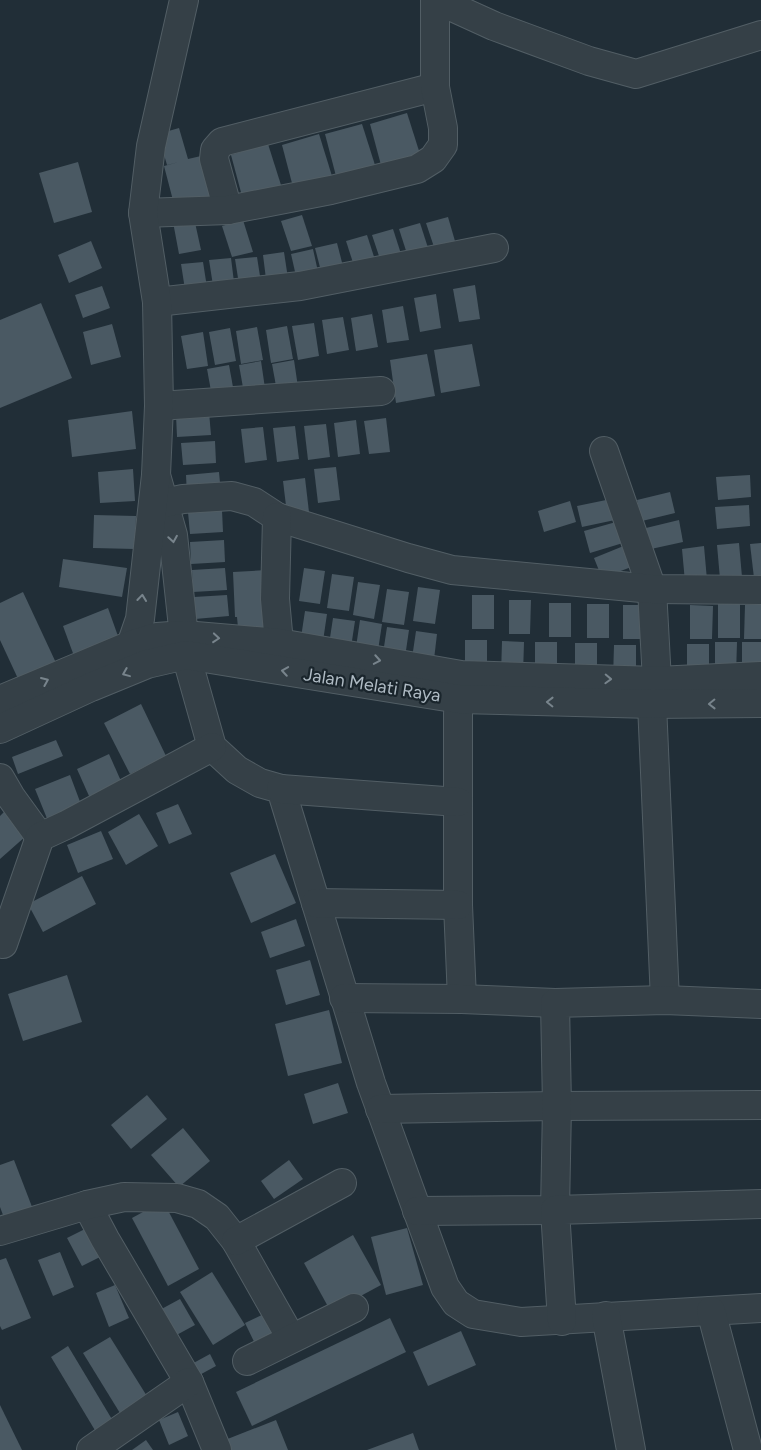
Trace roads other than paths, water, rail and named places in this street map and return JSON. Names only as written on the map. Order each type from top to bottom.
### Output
[{"type":"street","points":[[131,645],[140,619],[156,475],[159,406],[156,302],[143,213],[151,146],[184,0]]},
{"type":"street","points":[[143,213],[228,210],[331,190],[417,169],[433,159],[443,145],[444,128],[435,88],[436,0],[494,26],[589,61],[636,74],[761,35]]},
{"type":"street","points":[[228,210],[214,159],[215,150],[222,142],[435,88]]},
{"type":"street","points":[[156,302],[300,286],[494,248]]},
{"type":"street","points":[[159,406],[382,390]]},
{"type":"street","points":[[604,451],[652,589],[665,1000]]},
{"type":"street","points":[[156,475],[173,535],[185,645],[212,746],[238,770],[260,783],[281,789],[458,802]]},
{"type":"street","points":[[164,503],[183,499],[232,496],[254,502],[277,517],[452,570],[652,589],[761,590]]},
{"type":"street","points":[[277,517],[275,599],[279,643]]},
{"type":"street","name":"Jalan Melati Raya","points":[[0,700],[131,645],[157,637],[185,645],[460,687],[655,693],[761,703]]},
{"type":"street","name":"Jalan Melati Raya","points":[[0,729],[91,687],[147,664],[185,645],[279,643],[460,687]]},
{"type":"street","name":"Jalan Melati Raya","points":[[655,693],[761,676]]},
{"type":"street","points":[[460,687],[458,906],[462,999]]},
{"type":"street","points":[[3,944],[40,837],[66,825],[212,746]]},
{"type":"street","points":[[0,778],[11,797],[40,837]]},
{"type":"street","points":[[281,789],[344,998],[380,1109],[445,1287],[456,1303],[473,1314],[521,1322],[761,1308]]},
{"type":"street","points":[[316,903],[458,906]]},
{"type":"street","points":[[344,998],[462,999],[555,1003],[665,1000],[761,1004]]},
{"type":"street","points":[[555,1003],[557,1106],[555,1210],[562,1321]]},
{"type":"street","points":[[380,1109],[557,1106],[760,1111]]},
{"type":"street","points":[[236,1241],[342,1183]]},
{"type":"street","points":[[0,1231],[87,1205],[124,1197],[177,1198],[198,1204],[217,1217],[236,1241],[290,1338]]},
{"type":"street","points":[[417,1211],[555,1210],[761,1204]]},
{"type":"street","points":[[87,1205],[189,1382],[216,1450]]},
{"type":"street","points":[[247,1361],[290,1338],[354,1308]]},
{"type":"street","points":[[711,1311],[748,1450]]},
{"type":"street","points":[[606,1316],[631,1450]]},
{"type":"street","points":[[91,1450],[189,1382]]}]
